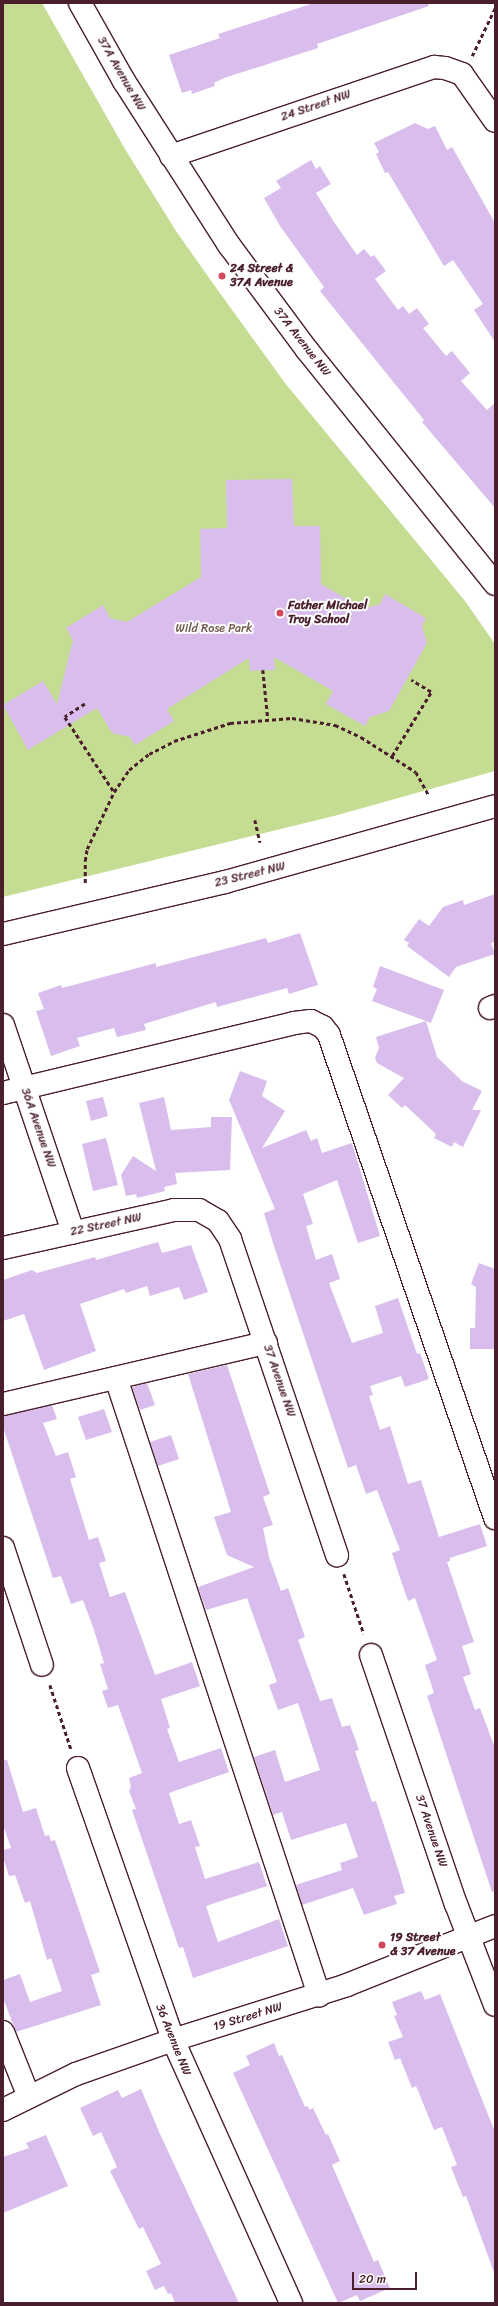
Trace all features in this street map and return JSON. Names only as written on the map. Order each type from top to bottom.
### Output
[{"type":"street","name":"37A Avenue NW","points":[[80,3],[124,80],[229,245],[307,350],[495,584]]},
{"type":"street","name":"24 Street NW","points":[[171,156],[422,70],[445,68],[462,74]]},
{"type":"street","points":[[462,74],[495,121]]},
{"type":"street","name":"23 Street NW","points":[[3,934],[254,874],[495,806]]},
{"type":"street","points":[[3,1093],[294,1023],[311,1021],[323,1027],[329,1035],[495,1518]]},
{"type":"street","name":"36A Avenue NW","points":[[3,1024],[73,1232]]},
{"type":"street","name":"22 Street NW","points":[[3,1248],[174,1210],[199,1210],[209,1214]]},
{"type":"street","name":"37 Avenue NW","points":[[209,1214],[224,1228],[230,1239],[337,1555]]},
{"type":"street","points":[[3,1404],[266,1343]]},
{"type":"street","points":[[116,1378],[319,1995]]},
{"type":"street","points":[[3,1548],[42,1665]]},
{"type":"street","name":"37 Avenue NW","points":[[370,1655],[469,1938],[495,2005]]},
{"type":"street","name":"36 Avenue NW","points":[[78,1768],[173,2040],[291,2303]]},
{"type":"street","name":"19 Street NW","points":[[3,2110],[76,2074],[173,2040],[319,1995],[469,1938],[495,1926]]},
{"type":"street","points":[[3,2032],[29,2097]]},
{"type":"path","points":[[462,74],[485,34],[495,8]]},
{"type":"path","points":[[263,670],[268,718]]},
{"type":"path","points":[[392,756],[431,692],[411,680]]},
{"type":"path","points":[[85,704],[65,717],[114,792]]},
{"type":"path","points":[[85,883],[85,856],[114,792],[129,770],[149,754],[174,740],[230,723],[268,718],[315,720],[335,725],[361,737],[416,772],[429,794]]},
{"type":"path","points":[[255,820],[260,842]]},
{"type":"path","points":[[337,1555],[370,1655]]},
{"type":"path","points":[[42,1665],[56,1698],[78,1768]]},
{"type":"green space","name":"Wild Rose Park","points":[[3,3],[42,3],[125,149],[176,231],[212,282],[285,383],[465,601],[495,644],[495,771],[334,816],[3,897]]},
{"type":"building","points":[[314,3],[428,3],[429,6],[317,44],[318,48],[224,78],[214,83],[215,86],[192,94],[191,90],[182,93],[169,55],[220,38],[218,34]]},
{"type":"building","points":[[415,123],[428,129],[435,126],[447,150],[452,147],[495,223],[495,342],[474,310],[483,304],[453,260],[444,266],[388,172],[385,173],[376,154],[379,152],[374,143]]},
{"type":"building","points":[[311,160],[316,169],[320,166],[331,184],[316,193],[357,255],[364,249],[371,257],[374,255],[386,271],[375,279],[398,310],[403,306],[409,314],[417,308],[429,324],[423,328],[446,356],[452,351],[470,373],[461,381],[487,410],[495,403],[495,508],[422,422],[424,420],[320,291],[324,287],[280,226],[264,198],[281,188],[276,181]]},
{"type":"building","name":"Father Michael Troy School","points":[[292,479],[294,526],[320,526],[321,584],[364,609],[380,604],[385,594],[426,618],[422,626],[427,643],[389,711],[370,717],[365,726],[326,704],[333,691],[274,657],[275,670],[250,671],[249,658],[167,709],[174,721],[135,745],[130,737],[112,733],[97,708],[28,750],[3,705],[43,681],[57,704],[73,640],[66,628],[103,605],[110,618],[127,622],[201,577],[200,529],[227,528],[226,480]]},
{"type":"building","points":[[495,894],[495,942],[491,943],[495,954],[456,967],[449,977],[407,946],[409,943],[404,940],[419,919],[429,926],[443,907],[463,900],[464,905]]},
{"type":"building","points":[[300,933],[318,985],[289,994],[287,988],[217,1007],[216,1002],[144,1024],[146,1030],[117,1037],[114,1028],[77,1038],[80,1046],[51,1056],[36,1011],[44,1009],[38,993],[61,985],[62,988],[156,963],[156,967],[266,938],[268,943]]},
{"type":"building","points":[[380,966],[444,990],[431,1023],[372,1001],[377,989],[373,987]]},
{"type":"building","points":[[426,1021],[437,1057],[462,1081],[482,1091],[472,1110],[481,1110],[463,1147],[454,1142],[452,1147],[434,1138],[436,1134],[405,1105],[402,1108],[388,1095],[404,1078],[377,1063],[375,1058],[379,1048],[376,1037]]},
{"type":"building","points":[[240,1071],[267,1081],[262,1096],[285,1111],[262,1148],[306,1130],[311,1141],[317,1138],[322,1153],[352,1143],[380,1236],[358,1243],[337,1180],[303,1194],[313,1224],[306,1226],[316,1260],[332,1254],[340,1279],[329,1283],[352,1343],[383,1333],[375,1306],[398,1298],[417,1354],[420,1353],[429,1379],[405,1387],[401,1376],[370,1386],[373,1395],[369,1396],[380,1430],[390,1426],[408,1484],[421,1480],[439,1537],[480,1524],[487,1546],[450,1558],[450,1561],[447,1562],[474,1642],[462,1646],[471,1674],[463,1677],[475,1710],[480,1708],[495,1748],[495,1891],[492,1892],[427,1696],[434,1693],[425,1665],[437,1660],[415,1598],[408,1601],[392,1553],[400,1550],[377,1490],[366,1494],[356,1465],[348,1468],[264,1213],[275,1209],[229,1100]]},
{"type":"building","points":[[103,1097],[108,1116],[91,1121],[86,1101]]},
{"type":"building","points":[[164,1097],[171,1130],[211,1127],[211,1117],[232,1117],[230,1170],[175,1173],[177,1184],[164,1187],[165,1191],[137,1198],[136,1194],[126,1196],[121,1175],[133,1156],[156,1171],[139,1103]]},
{"type":"building","points":[[106,1138],[118,1185],[93,1191],[82,1144]]},
{"type":"building","points":[[158,1242],[162,1253],[191,1245],[208,1292],[184,1300],[179,1287],[150,1296],[147,1286],[126,1293],[124,1289],[80,1304],[96,1351],[44,1370],[24,1314],[3,1321],[3,1280],[32,1270],[37,1273],[95,1257],[96,1260]]},
{"type":"building","points":[[479,1263],[495,1269],[495,1349],[470,1349],[470,1328],[475,1328],[476,1287],[471,1284]]},
{"type":"building","points":[[227,1365],[270,1494],[263,1497],[273,1525],[263,1528],[269,1557],[281,1591],[288,1588],[305,1637],[298,1640],[320,1701],[332,1698],[342,1727],[350,1725],[359,1750],[355,1751],[372,1802],[376,1801],[405,1893],[394,1896],[397,1904],[364,1915],[353,1888],[302,1905],[296,1885],[342,1870],[340,1863],[358,1857],[346,1823],[291,1840],[282,1812],[273,1815],[254,1757],[275,1750],[285,1782],[320,1770],[298,1703],[278,1710],[269,1685],[277,1682],[247,1598],[206,1610],[198,1587],[254,1567],[227,1555],[214,1517],[231,1512],[188,1374]]},
{"type":"building","points":[[147,1383],[155,1405],[140,1410],[132,1387]]},
{"type":"building","points":[[52,1405],[57,1419],[43,1423],[56,1456],[68,1452],[76,1477],[70,1479],[89,1540],[98,1537],[106,1561],[99,1563],[110,1597],[125,1592],[155,1675],[192,1662],[200,1686],[161,1699],[170,1728],[167,1729],[179,1762],[221,1748],[229,1772],[169,1793],[179,1824],[191,1820],[200,1846],[195,1847],[205,1879],[259,1862],[267,1886],[206,1906],[218,1942],[279,1919],[288,1946],[193,1978],[183,1947],[179,1948],[132,1810],[136,1809],[129,1791],[131,1787],[129,1778],[142,1773],[118,1705],[108,1708],[102,1691],[108,1689],[100,1664],[104,1663],[94,1630],[83,1600],[71,1604],[61,1576],[53,1578],[3,1427],[3,1416]]},
{"type":"building","points":[[104,1409],[112,1432],[86,1440],[78,1417]]},
{"type":"building","points":[[171,1435],[179,1459],[158,1466],[150,1442]]},
{"type":"building","points":[[3,1760],[7,1760],[23,1812],[36,1808],[45,1836],[49,1835],[51,1841],[55,1840],[100,1972],[91,1975],[101,2005],[16,2032],[3,1998],[3,1980],[20,1974],[30,2002],[62,1991],[51,1958],[47,1960],[30,1901],[25,1903],[15,1875],[9,1876],[3,1857],[3,1850],[11,1848],[3,1825]]},
{"type":"building","points":[[421,1991],[425,2000],[440,1994],[495,2132],[495,2275],[466,2196],[463,2197],[451,2167],[457,2165],[442,2127],[434,2130],[416,2086],[412,2088],[400,2058],[395,2060],[388,2042],[403,2037],[394,2016],[397,2015],[392,2002]]},
{"type":"building","points":[[274,2043],[279,2056],[282,2055],[305,2107],[308,2106],[309,2110],[313,2108],[326,2135],[328,2134],[340,2161],[332,2165],[374,2262],[378,2260],[390,2288],[360,2301],[357,2295],[338,2303],[233,2073],[250,2065],[246,2056]]},
{"type":"building","points":[[141,2089],[160,2134],[239,2303],[175,2303],[171,2293],[168,2294],[164,2286],[155,2290],[146,2271],[161,2264],[143,2227],[139,2229],[110,2171],[117,2167],[101,2132],[93,2136],[80,2108],[118,2090],[122,2098]]},
{"type":"building","points":[[46,2135],[68,2186],[3,2213],[3,2157],[29,2148],[26,2143]]},
{"type":"place","name":"24 Street & 37A Avenue","points":[[222,276]]},
{"type":"place","name":"Father Michael Troy School","points":[[280,613]]},
{"type":"place","name":"19 Street & 37 Avenue","points":[[382,1945]]}]
